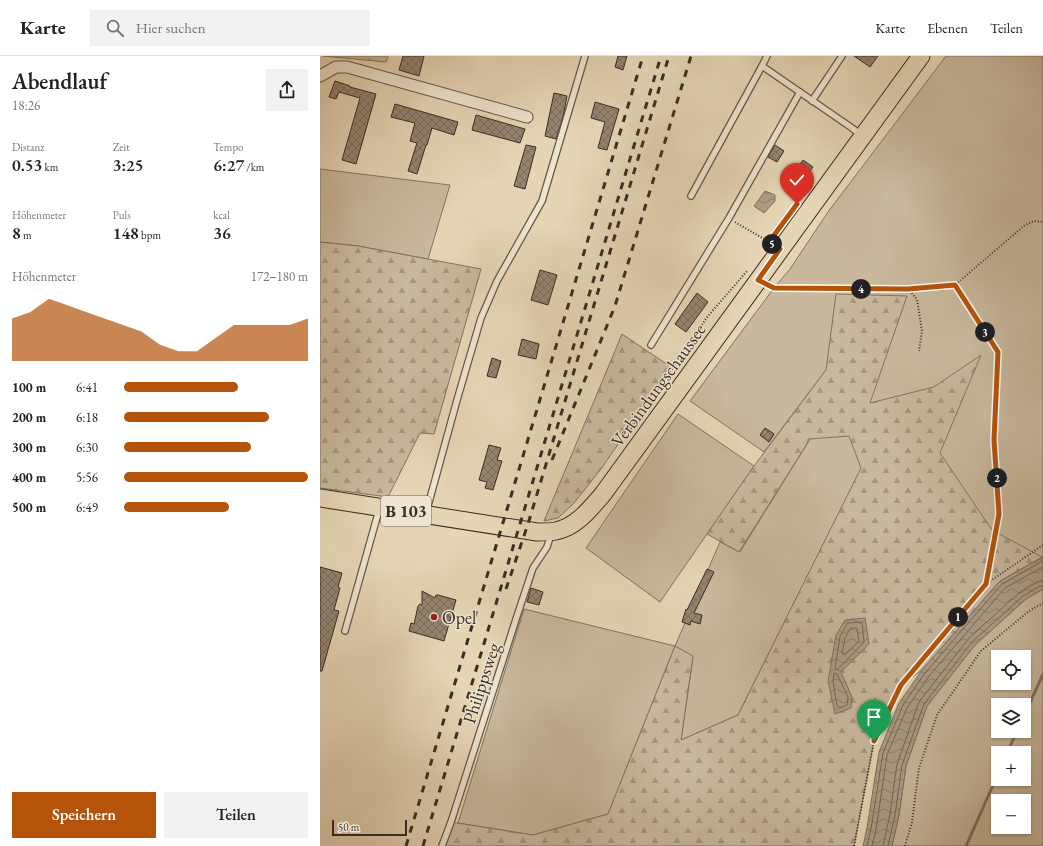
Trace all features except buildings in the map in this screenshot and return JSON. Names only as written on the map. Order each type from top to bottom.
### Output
[{"type":"main road","name":"Verbindungschaussee","points":[[320,498],[537,532],[558,531],[579,519],[603,494],[755,273],[780,249],[921,56]]},
{"type":"street","points":[[320,76],[336,67],[347,67],[527,117]]},
{"type":"lane","points":[[425,514],[481,318],[497,281],[542,201],[585,56]]},
{"type":"lane","points":[[690,196],[767,56]]},
{"type":"lane","points":[[812,101],[842,56]]},
{"type":"lane","points":[[762,66],[863,137]]},
{"type":"lane","points":[[651,345],[729,218],[800,92]]},
{"type":"lane","points":[[345,631],[380,507]]},
{"type":"lane","name":"Philippsweg","points":[[442,846],[533,568],[548,547],[552,532]]},
{"type":"path","points":[[729,218],[780,249]]},
{"type":"path","points":[[620,446],[708,316],[755,273],[774,288],[908,289],[955,285],[1025,225],[1034,221],[1043,222]]},
{"type":"path","points":[[955,285],[998,352],[994,440],[999,514],[986,584]]},
{"type":"path","points":[[908,289],[917,299],[922,331],[919,351]]},
{"type":"path","points":[[854,846],[874,741],[901,685],[986,584],[1043,545]]},
{"type":"path","points":[[905,846],[912,822],[919,768],[937,715],[981,651],[1029,611],[1043,603]]},
{"type":"green space","points":[[323,56],[388,56],[386,62]]},
{"type":"green space","points":[[946,56],[1043,56],[1043,557],[1000,581],[922,670],[861,469],[738,715],[681,740],[693,657],[675,646],[720,542],[740,552],[810,439],[826,370],[764,452],[690,401],[774,288],[790,269],[828,212]]},
{"type":"green space","points":[[320,169],[450,185],[428,259],[358,246],[320,242]]},
{"type":"green space","points":[[320,242],[358,246],[481,269],[434,434],[420,433],[388,497],[320,488]]},
{"type":"green space","points":[[836,294],[907,296],[870,403],[934,387],[981,355],[940,453],[992,530],[1042,557],[1000,581],[922,670],[901,685],[874,741],[854,846],[442,846],[451,822],[533,835],[608,814],[675,646],[693,656],[681,740],[738,715],[861,468],[849,436],[810,439],[739,552],[707,534],[754,466],[826,370]]},
{"type":"green space","points":[[622,334],[671,367],[601,469],[573,504],[558,518],[544,521]]},
{"type":"green space","points":[[678,414],[754,466],[660,602],[586,548]]},
{"type":"green space","points":[[1043,589],[1043,846],[892,846],[899,815],[906,766],[927,706],[975,645],[1026,599]]},
{"type":"green space","points":[[524,609],[675,646],[608,814],[533,835],[458,823]]},
{"type":"water","points":[[765,191],[775,195],[775,201],[764,213],[754,206]]},
{"type":"water","points":[[1043,557],[1043,589],[1026,599],[975,645],[927,706],[906,766],[899,815],[892,846],[863,846],[879,752],[899,703],[922,670],[1000,581]]},
{"type":"water","points":[[865,618],[869,644],[841,672],[852,697],[851,708],[835,714],[828,681],[836,635],[845,620]]},
{"type":"waterway","points":[[1031,701],[1043,674]]},
{"type":"waterway","points":[[1010,746],[1014,738]]},
{"type":"waterway","points":[[966,846],[993,786]]},
{"type":"railway","points":[[406,846],[643,56]]},
{"type":"railway","points":[[423,846],[661,56]]},
{"type":"railway","points":[[506,589],[528,524],[669,56]]},
{"type":"railway","points":[[552,460],[615,306],[691,56]]},
{"type":"place","name":"Opel","points":[[434,617]]},
{"type":"route","points":[[797,204],[769,242],[780,249],[758,280],[774,288],[908,289],[955,285],[998,352],[994,440],[999,514],[986,584],[901,685],[874,741]]}]
